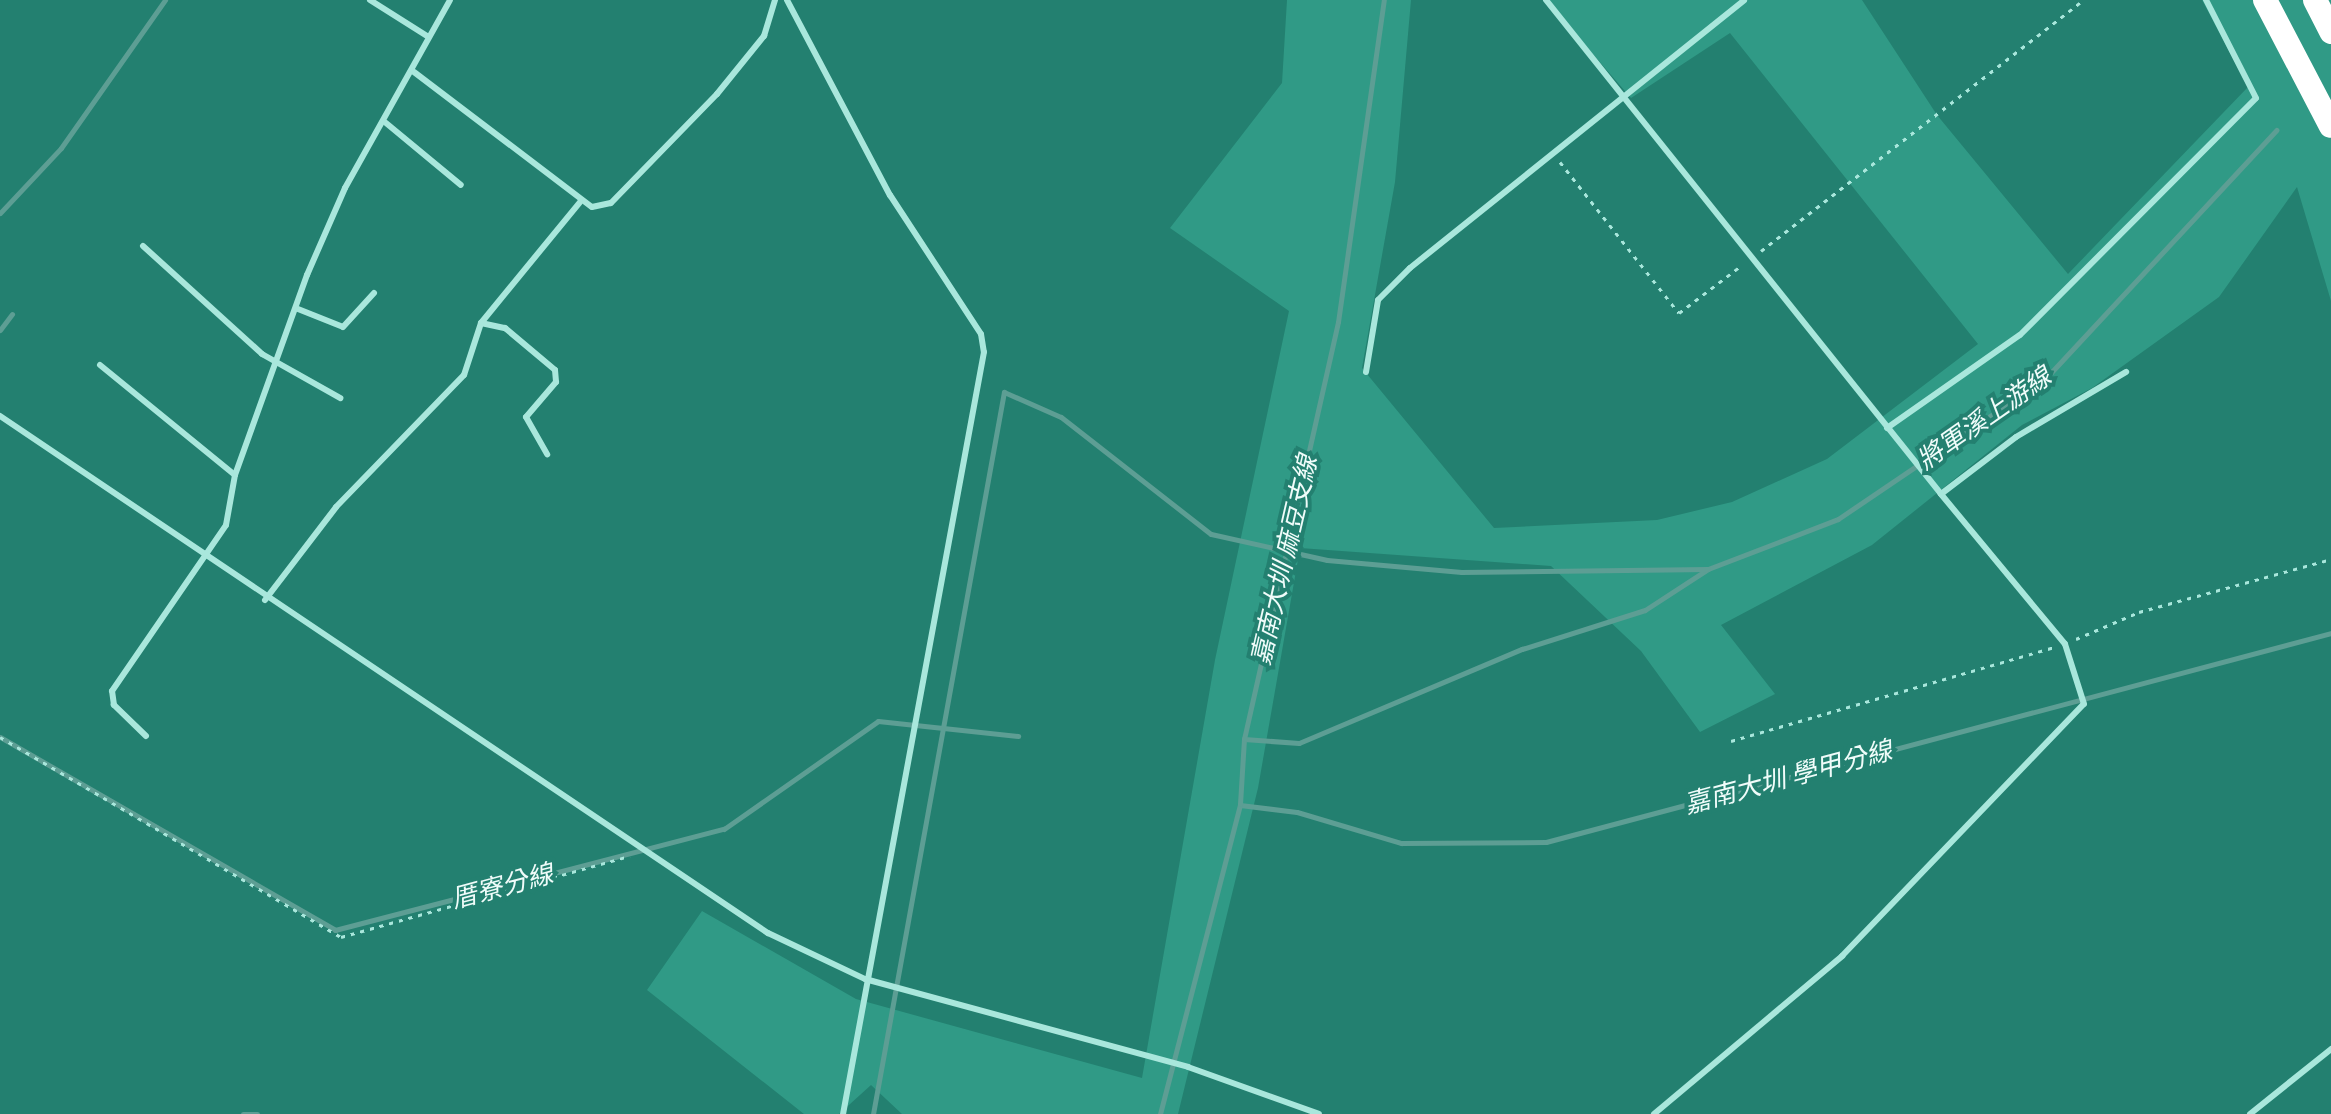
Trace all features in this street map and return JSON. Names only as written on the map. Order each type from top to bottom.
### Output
[{"type":"highway","points":[[2265,0],[2331,126]]},
{"type":"highway","points":[[2315,0],[2331,32]]},
{"type":"lane","points":[[370,0],[427,36]]},
{"type":"lane","points":[[146,736],[114,705],[112,691],[199,555],[226,525],[235,475],[345,188],[386,123],[414,72],[427,36],[450,0]]},
{"type":"lane","points":[[414,72],[580,202],[611,203],[706,105],[764,36],[775,0]]},
{"type":"lane","points":[[787,0],[890,195],[981,334],[984,352],[876,958],[865,979],[843,1114]]},
{"type":"lane","points":[[1546,0],[1887,428],[2065,644],[2073,658],[2084,704],[1842,956],[1654,1114]]},
{"type":"lane","points":[[1366,372],[1378,300],[1553,152],[1744,0]]},
{"type":"lane","points":[[1887,428],[2020,335],[2256,98],[2206,0]]},
{"type":"lane","points":[[386,123],[461,185]]},
{"type":"lane","points":[[265,600],[336,507],[464,375],[481,323],[580,202]]},
{"type":"lane","points":[[143,246],[251,345],[281,358],[340,398]]},
{"type":"lane","points":[[298,309],[343,327],[374,293]]},
{"type":"lane","points":[[481,323],[505,328],[555,370],[556,382],[526,417],[547,454]]},
{"type":"lane","points":[[100,365],[235,475]]},
{"type":"lane","points":[[1941,494],[2016,437],[2126,372]]},
{"type":"lane","points":[[0,416],[265,600],[642,853],[768,933],[865,979],[1174,1063],[1319,1114]]},
{"type":"lane","points":[[2250,1114],[2331,1049]]},
{"type":"path","points":[[1553,152],[1679,313],[2083,0]]},
{"type":"path","points":[[1731,741],[2065,644],[2139,612],[2331,559]]},
{"type":"path","points":[[0,737],[341,937],[642,853]]},
{"type":"green space","points":[[1287,0],[1411,0],[1395,182],[1362,368],[1494,528],[1657,520],[1732,502],[1827,459],[1978,344],[1730,33],[1631,98],[1546,0],[1862,0],[1937,115],[2068,274],[2248,87],[2202,0],[2331,0],[2331,301],[2297,187],[2219,297],[2092,388],[2022,425],[1872,545],[1721,625],[1775,694],[1700,732],[1641,651],[1551,566],[1300,548],[1258,788],[1178,1114],[902,1114],[871,1085],[839,1114],[804,1114],[647,990],[702,911],[856,999],[1142,1078],[1215,660],[1289,311],[1170,228],[1282,83]]},
{"type":"waterway","points":[[0,213],[61,148],[165,0]]},
{"type":"waterway","name":"嘉南大圳 麻豆支線","points":[[1160,1114],[1240,804],[1244,739],[1338,322],[1384,0]]},
{"type":"waterway","name":"將軍溪上游線","points":[[1244,739],[1299,743],[1522,649],[1645,610],[1708,569],[1838,519],[2045,379],[2276,130]]},
{"type":"waterway","points":[[0,330],[12,314]]},
{"type":"waterway","points":[[873,1114],[1004,392],[1061,417],[1211,534],[1327,560],[1461,572],[1708,569]]},
{"type":"waterway","name":"嘉南大圳 學甲分線","points":[[1240,805],[1297,812],[1401,843],[1546,842],[2331,633]]},
{"type":"waterway","name":"厝寮分線","points":[[0,737],[335,930],[724,829],[878,721],[1018,736]]},
{"type":"waterway","points":[[243,1114],[257,1114]]}]
